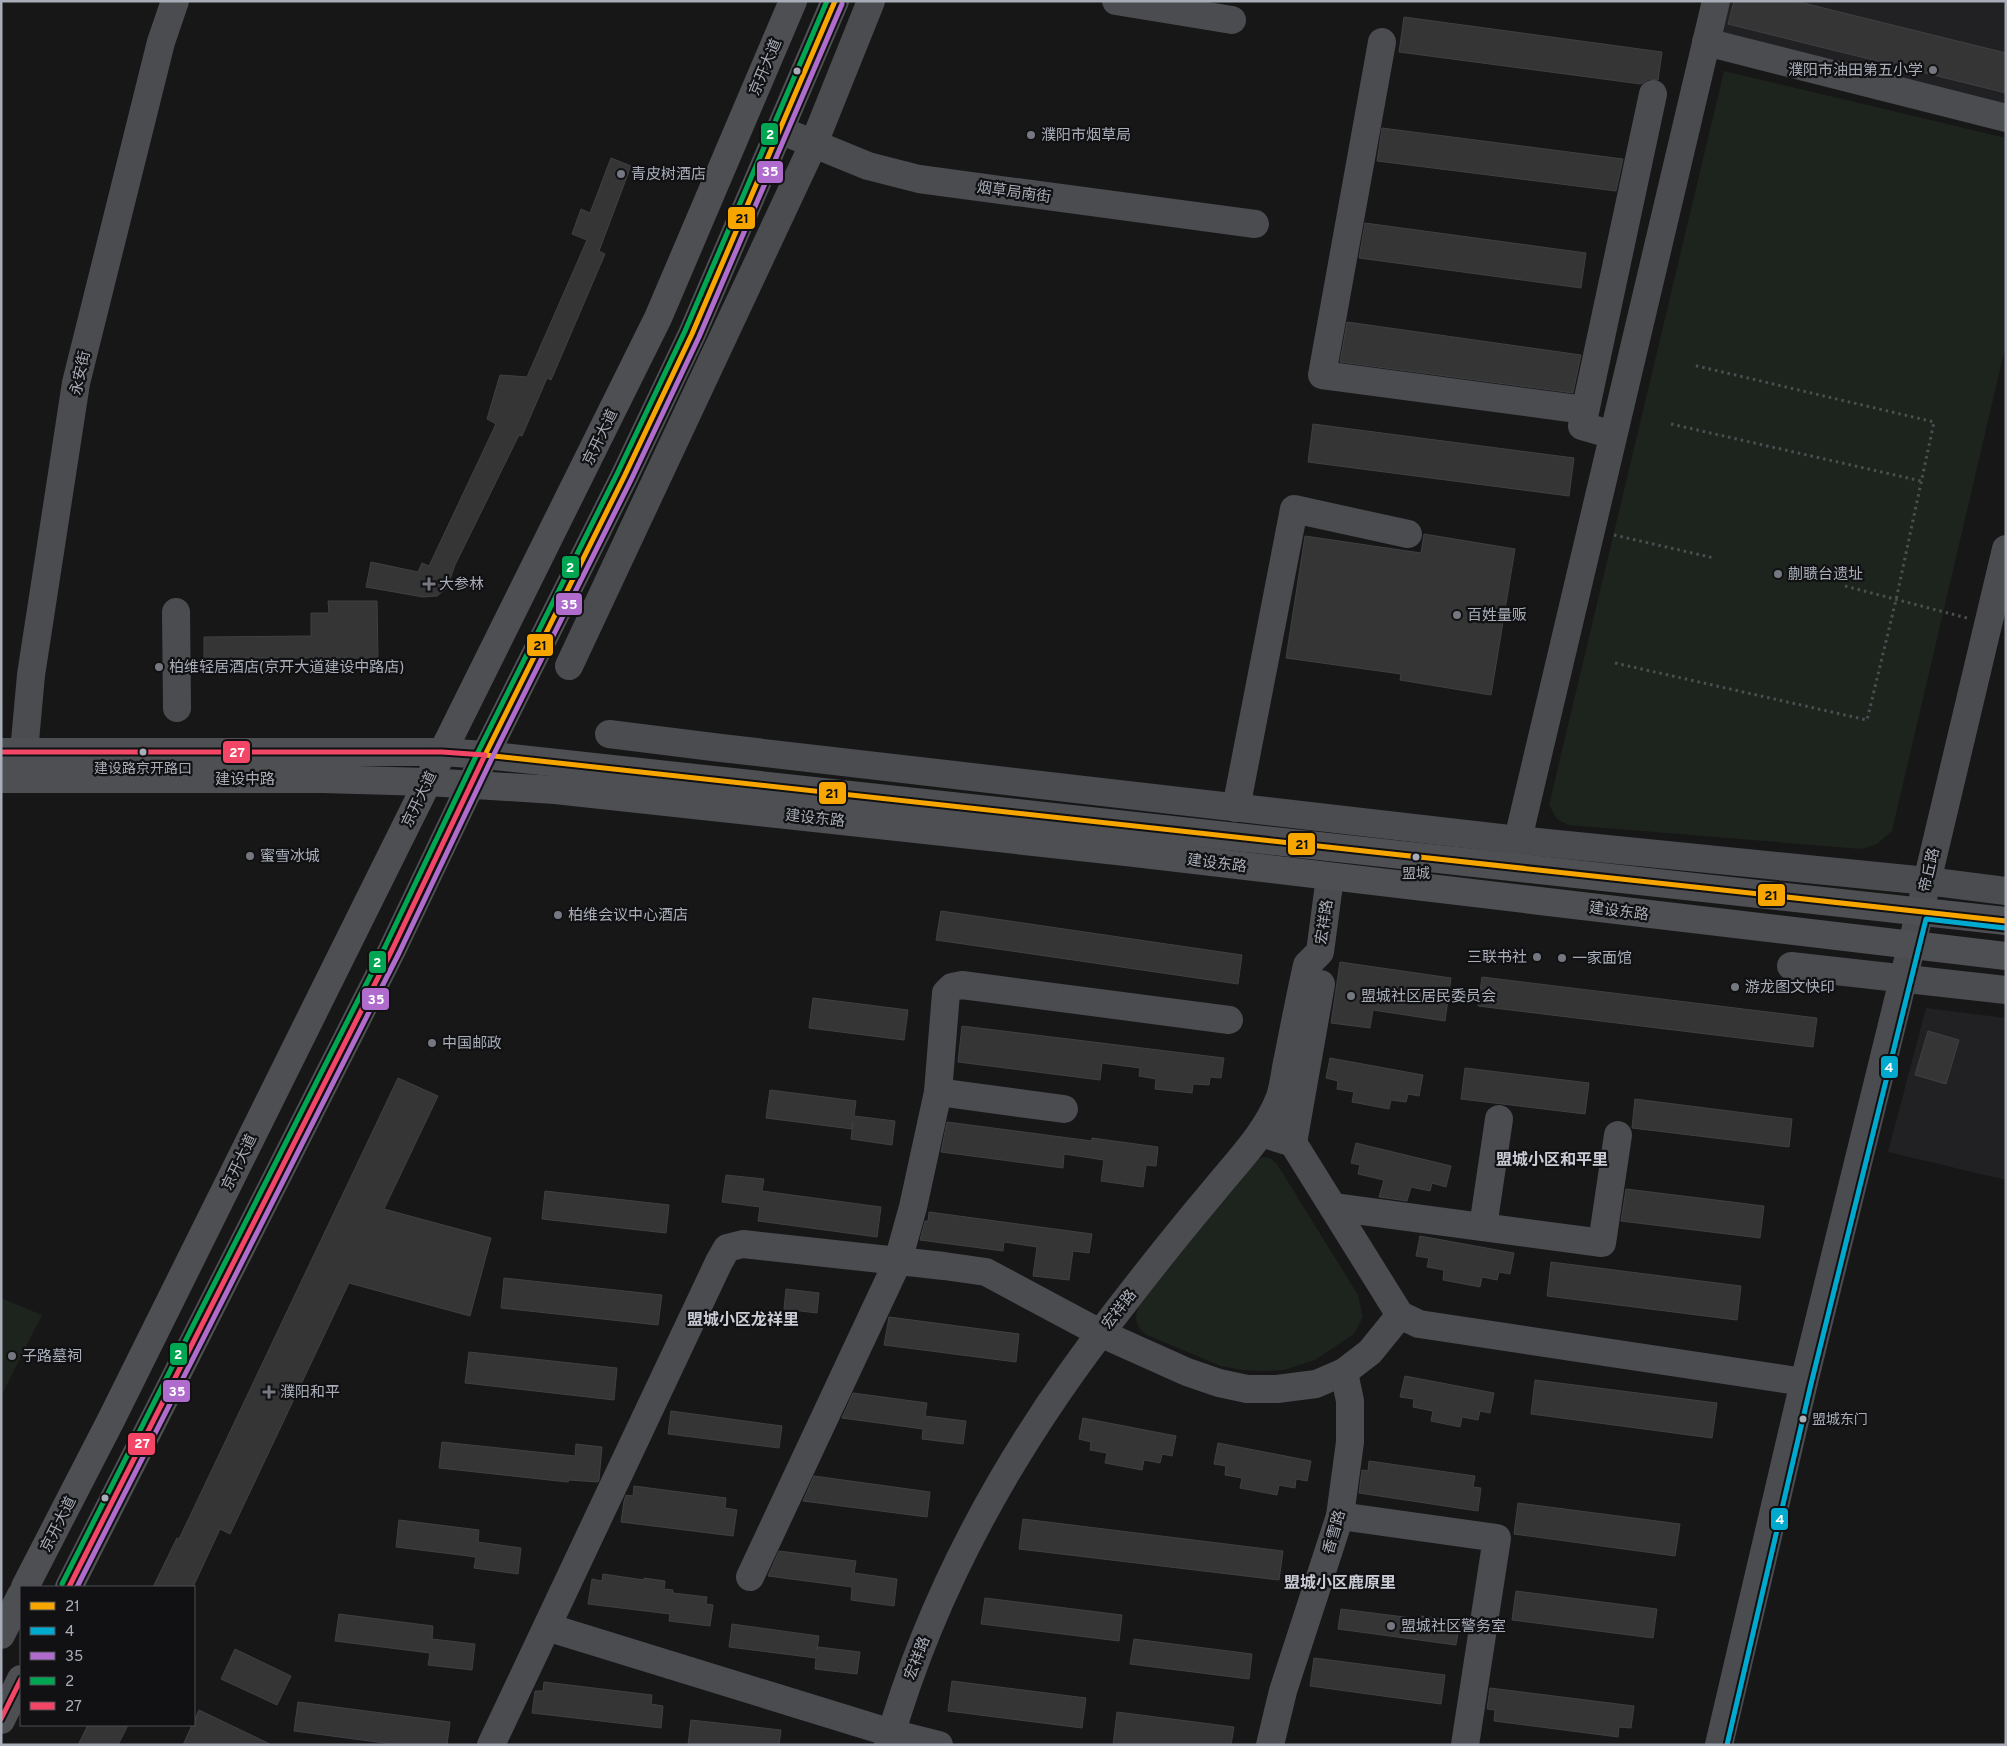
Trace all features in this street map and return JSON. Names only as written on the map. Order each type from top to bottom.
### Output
[{"type":"main road","name":"京开大道","points":[[26,1586],[111,1420],[658,318],[793,1]]},
{"type":"main road","points":[[70,1586],[392,950],[485,755],[624,477],[692,334],[835,1]]},
{"type":"main road","name":"建设中路","points":[[13,752],[442,752]]},
{"type":"main road","name":"建设东路","points":[[442,752],[485,755],[2006,921]]},
{"type":"main road","name":"建设中路","points":[[1,779],[322,779],[428,782]]},
{"type":"main road","name":"建设东路","points":[[428,782],[555,790],[844,821],[2006,956]]},
{"type":"main road","points":[[1,1635],[20,1597]]},
{"type":"main road","points":[[1,1720],[20,1681]]},
{"type":"street","name":"永安街","points":[[13,752],[31,675],[76,382],[161,42],[175,1]]},
{"type":"street","points":[[569,666],[814,143],[872,1]]},
{"type":"street","points":[[1116,1],[1232,20]]},
{"type":"street","points":[[1512,867],[1716,1]]},
{"type":"street","points":[[1382,42],[1322,375],[1585,410]]},
{"type":"street","points":[[1706,42],[2006,118]]},
{"type":"street","points":[[1613,436],[1582,426],[1654,94]]},
{"type":"street","name":"烟草局南街","points":[[780,130],[868,166],[919,179],[1255,224]]},
{"type":"street","points":[[1624,229],[1660,238]]},
{"type":"street","points":[[1236,808],[1294,509],[1408,534]]},
{"type":"street","name":"帝丘路","points":[[1719,1745],[1804,1382],[1920,911],[2006,550]]},
{"type":"street","points":[[176,612],[177,708]]},
{"type":"street","points":[[609,734],[1518,840],[1927,881],[2006,891]]},
{"type":"street","name":"宏祥路","points":[[889,1739],[911,1673],[937,1607],[972,1536],[1011,1464],[1054,1398],[1100,1333],[1166,1248],[1261,1133],[1280,1097],[1307,965],[1320,952],[1330,877]]},
{"type":"street","points":[[1293,1143],[1325,966],[1320,952]]},
{"type":"street","points":[[1791,966],[2006,990]]},
{"type":"street","points":[[750,1577],[898,1261],[913,1207],[938,1092],[945,999],[946,994],[952,987],[962,985],[1229,1020]]},
{"type":"street","points":[[938,1092],[1064,1109]]},
{"type":"street","points":[[1483,1227],[1499,1119]]},
{"type":"street","points":[[1261,1133],[1293,1143],[1400,1315],[1419,1324],[1804,1382]]},
{"type":"street","points":[[1333,1207],[1602,1243],[1618,1135]]},
{"type":"street","points":[[491,1745],[718,1262],[728,1248],[743,1244],[986,1272],[1100,1333],[1211,1380],[1247,1389],[1277,1390],[1316,1384],[1344,1372],[1370,1352],[1400,1315]]},
{"type":"street","name":"香雪路","points":[[1270,1745],[1283,1691],[1340,1516],[1350,1442],[1350,1401],[1344,1372]]},
{"type":"street","points":[[1340,1516],[1497,1538],[1465,1745]]},
{"type":"street","points":[[547,1626],[889,1739],[939,1745]]},
{"type":"path","points":[[1616,663],[1867,720],[1896,600],[1934,422],[1693,365]]},
{"type":"path","points":[[1671,424],[1922,481]]},
{"type":"path","points":[[1591,530],[1714,558]]},
{"type":"path","points":[[1845,586],[1988,623]]},
{"type":"shaded area","name":"濮阳市油田第五小学","points":[[1725,1],[2006,1],[2006,104],[1716,35]]},
{"type":"shaded area","name":"蒯聩台遗址","points":[[1724,71],[2006,138],[2006,344],[1892,831],[1877,844],[1861,849],[1568,825],[1557,819],[1549,805]]},
{"type":"shaded area","points":[[1926,1008],[2006,1018],[2006,1180],[1888,1152]]},
{"type":"shaded area","points":[[1270,1158],[1277,1164],[1358,1295],[1363,1317],[1354,1334],[1315,1360],[1284,1370],[1242,1370],[1221,1366],[1147,1335],[1139,1328],[1136,1315],[1142,1300],[1255,1159]]},
{"type":"shaded area","name":"子路墓祠","points":[[1,1298],[42,1315],[1,1396]]},
{"type":"building","points":[[1734,1],[1795,1],[2006,53],[2006,93],[1728,24]]},
{"type":"building","points":[[1404,17],[1662,52],[1658,80],[1649,79],[1641,84],[1399,52]]},
{"type":"building","points":[[1382,128],[1623,159],[1616,191],[1377,161]]},
{"type":"building","points":[[611,158],[631,166],[599,251],[605,254],[551,380],[547,378],[522,436],[519,435],[455,565],[447,588],[437,596],[423,597],[366,587],[371,562],[418,572],[422,563],[429,566],[496,424],[487,419],[500,375],[527,377],[587,240],[572,234],[581,209],[590,213]]},
{"type":"building","points":[[1365,223],[1586,253],[1581,288],[1359,258]]},
{"type":"building","points":[[1347,322],[1581,355],[1573,393],[1340,362]]},
{"type":"building","points":[[1313,424],[1574,458],[1569,496],[1308,462]]},
{"type":"building","points":[[1424,534],[1515,549],[1491,695],[1400,680],[1401,674],[1286,658],[1305,536],[1421,553]]},
{"type":"building","points":[[328,601],[377,601],[378,658],[204,658],[204,637],[311,636],[311,613],[329,613]]},
{"type":"building","points":[[941,911],[1242,955],[1238,984],[936,940]]},
{"type":"building","points":[[1340,962],[1451,978],[1445,1021],[1373,1010],[1370,1028],[1331,1023]]},
{"type":"building","points":[[1482,977],[1817,1018],[1813,1047],[1478,1006]]},
{"type":"building","points":[[813,998],[908,1010],[904,1040],[809,1028]]},
{"type":"building","points":[[962,1026],[1224,1058],[1221,1078],[1210,1077],[1209,1085],[1193,1084],[1192,1093],[1155,1089],[1156,1079],[1139,1076],[1140,1068],[1102,1063],[1100,1080],[958,1062]]},
{"type":"building","points":[[1928,1031],[1959,1040],[1946,1084],[1915,1075]]},
{"type":"building","points":[[1330,1058],[1423,1075],[1419,1096],[1408,1094],[1406,1102],[1391,1100],[1389,1109],[1352,1102],[1354,1092],[1337,1089],[1338,1081],[1326,1078]]},
{"type":"building","points":[[1465,1068],[1589,1083],[1585,1114],[1461,1099]]},
{"type":"building","points":[[398,1078],[438,1096],[384,1209],[491,1238],[470,1316],[349,1283],[230,1534],[220,1529],[193,1586],[153,1586],[177,1538],[179,1539]]},
{"type":"building","points":[[770,1090],[856,1101],[854,1116],[895,1121],[892,1145],[851,1139],[853,1122],[852,1129],[766,1118]]},
{"type":"building","points":[[1635,1099],[1792,1119],[1789,1147],[1632,1128]]},
{"type":"building","points":[[947,1122],[1092,1141],[1092,1138],[1158,1147],[1156,1166],[1146,1165],[1143,1187],[1101,1181],[1104,1160],[1064,1154],[1063,1168],[941,1152]]},
{"type":"building","points":[[1356,1143],[1451,1166],[1446,1187],[1432,1183],[1430,1191],[1411,1187],[1407,1201],[1379,1197],[1384,1180],[1358,1174],[1360,1165],[1351,1163]]},
{"type":"building","points":[[726,1175],[764,1179],[762,1191],[881,1207],[877,1237],[758,1221],[760,1207],[722,1202]]},
{"type":"building","points":[[1626,1189],[1764,1206],[1760,1238],[1621,1221]]},
{"type":"building","points":[[545,1191],[669,1205],[666,1233],[542,1219]]},
{"type":"building","points":[[929,1212],[1092,1234],[1089,1253],[1073,1251],[1069,1280],[1033,1276],[1037,1247],[1004,1242],[1003,1251],[920,1240],[925,1221],[928,1221]]},
{"type":"building","points":[[1420,1236],[1514,1253],[1510,1274],[1499,1272],[1497,1280],[1482,1277],[1480,1287],[1443,1280],[1444,1270],[1427,1267],[1429,1258],[1416,1256]]},
{"type":"building","points":[[1551,1262],[1741,1286],[1737,1320],[1547,1296]]},
{"type":"building","points":[[504,1278],[662,1295],[658,1325],[501,1308]]},
{"type":"building","points":[[786,1289],[819,1293],[817,1313],[784,1309]]},
{"type":"building","points":[[889,1317],[1019,1334],[1016,1362],[884,1345]]},
{"type":"building","points":[[469,1352],[617,1368],[614,1400],[465,1383]]},
{"type":"building","points":[[1405,1376],[1494,1393],[1490,1413],[1480,1411],[1478,1420],[1462,1417],[1460,1427],[1431,1421],[1433,1411],[1413,1407],[1414,1399],[1400,1397]]},
{"type":"building","points":[[1535,1380],[1717,1403],[1712,1438],[1531,1414]]},
{"type":"building","points":[[853,1393],[927,1403],[925,1416],[966,1421],[963,1444],[922,1439],[923,1429],[842,1418]]},
{"type":"building","points":[[671,1411],[782,1426],[779,1448],[668,1434]]},
{"type":"building","points":[[1083,1418],[1176,1436],[1172,1456],[1162,1454],[1160,1463],[1144,1460],[1142,1470],[1105,1463],[1107,1453],[1090,1450],[1091,1442],[1079,1439]]},
{"type":"building","points":[[442,1442],[575,1456],[576,1444],[602,1447],[599,1480],[598,1482],[569,1480],[568,1482],[439,1468]]},
{"type":"building","points":[[1218,1443],[1311,1461],[1307,1481],[1296,1479],[1295,1488],[1279,1485],[1277,1495],[1240,1488],[1242,1478],[1225,1475],[1226,1466],[1214,1464]]},
{"type":"building","points":[[1369,1461],[1475,1476],[1473,1487],[1481,1488],[1478,1511],[1359,1493],[1362,1470],[1368,1471]]},
{"type":"building","points":[[814,1476],[930,1492],[927,1517],[803,1501]]},
{"type":"building","points":[[634,1486],[726,1498],[725,1508],[737,1510],[733,1536],[621,1522],[626,1495],[633,1496]]},
{"type":"building","points":[[1518,1503],[1680,1524],[1675,1556],[1514,1534]]},
{"type":"building","points":[[1023,1519],[1283,1551],[1279,1580],[1019,1549]]},
{"type":"building","points":[[399,1520],[479,1530],[478,1542],[521,1548],[518,1574],[474,1568],[476,1557],[396,1547]]},
{"type":"building","points":[[779,1551],[856,1561],[854,1573],[897,1579],[894,1606],[851,1600],[852,1587],[768,1576]]},
{"type":"building","points":[[603,1574],[665,1581],[664,1589],[673,1590],[673,1593],[707,1597],[706,1604],[713,1605],[710,1626],[669,1621],[670,1614],[588,1604],[592,1579],[602,1581]]},
{"type":"building","points":[[1516,1591],[1657,1609],[1653,1638],[1512,1620]]},
{"type":"building","points":[[985,1598],[1122,1615],[1119,1641],[981,1624]]},
{"type":"building","points":[[1341,1609],[1420,1619],[1421,1616],[1460,1621],[1456,1645],[1338,1629]]},
{"type":"building","points":[[339,1614],[433,1626],[432,1639],[475,1644],[472,1670],[428,1665],[430,1653],[335,1641]]},
{"type":"building","points":[[732,1624],[819,1636],[817,1650],[818,1647],[860,1652],[857,1674],[815,1669],[816,1658],[729,1647]]},
{"type":"building","points":[[1134,1639],[1252,1654],[1249,1679],[1130,1664]]},
{"type":"building","points":[[235,1649],[291,1676],[277,1705],[221,1679]]},
{"type":"building","points":[[1314,1658],[1445,1675],[1441,1704],[1310,1686]]},
{"type":"building","points":[[952,1681],[1086,1698],[1082,1728],[948,1711]]},
{"type":"building","points":[[544,1682],[652,1695],[651,1704],[663,1706],[661,1728],[532,1713],[535,1691],[543,1691]]},
{"type":"building","points":[[1490,1688],[1634,1706],[1631,1728],[1619,1727],[1618,1737],[1494,1721],[1495,1710],[1487,1709]]},
{"type":"building","points":[[298,1702],[450,1722],[447,1745],[400,1745],[294,1731]]},
{"type":"building","points":[[199,1710],[272,1745],[183,1745],[192,1726],[195,1726],[195,1719]]},
{"type":"building","points":[[1117,1712],[1234,1727],[1231,1745],[1113,1745]]},
{"type":"building","points":[[691,1720],[781,1730],[779,1745],[688,1745]]},
{"type":"building","points":[[88,1726],[128,1726],[118,1745],[78,1745]]},
{"type":"transit line","name":"2","points":[[62,1584],[385,947],[478,752],[617,474],[685,331],[827,1]]},
{"type":"transit line","name":"21","points":[[835,1],[692,334],[624,477],[485,755],[2006,921]]},
{"type":"transit line","name":"35","points":[[78,1586],[399,953],[492,758],[631,480],[699,337],[842,4]]},
{"type":"transit line","name":"27","points":[[1,752],[442,752],[485,755],[392,950],[70,1586]]},
{"type":"transit line","name":"4","points":[[1727,1745],[1811,1384],[1926,919],[2005,928]]},
{"type":"transit line","name":"27","points":[[1,1719],[20,1681]]},
{"type":"place","name":"濮阳市油田第五小学","points":[[1933,70]]},
{"type":"place","name":"濮阳市烟草局","points":[[1031,135]]},
{"type":"place","name":"青皮树酒店","points":[[621,174]]},
{"type":"place","name":"蒯聩台遗址","points":[[1778,574]]},
{"type":"place","name":"大参林","points":[[429,584]]},
{"type":"place","name":"百姓量贩","points":[[1457,615]]},
{"type":"place","name":"柏维轻居酒店(京开大道建设中路店)","points":[[159,667]]},
{"type":"place","name":"建设路京开路口","points":[[143,752]]},
{"type":"place","name":"蜜雪冰城","points":[[250,856]]},
{"type":"place","name":"盟城","points":[[1416,857]]},
{"type":"place","name":"柏维会议中心酒店","points":[[558,915]]},
{"type":"place","name":"三联书社","points":[[1537,957]]},
{"type":"place","name":"一家面馆","points":[[1562,958]]},
{"type":"place","name":"游龙图文快印","points":[[1735,987]]},
{"type":"place","name":"盟城社区居民委员会","points":[[1351,996]]},
{"type":"place","name":"中国邮政","points":[[432,1043]]},
{"type":"place","name":"子路墓祠","points":[[12,1356]]},
{"type":"place","name":"濮阳和平","points":[[269,1392]]},
{"type":"place","name":"盟城东门","points":[[1803,1419]]},
{"type":"place","name":"盟城社区警务室","points":[[1391,1626]]},
{"type":"district","name":"盟城小区和平里","points":[[1552,1159]]},
{"type":"district","name":"盟城小区龙祥里","points":[[743,1319]]},
{"type":"district","name":"盟城小区鹿原里","points":[[1340,1582]]}]
